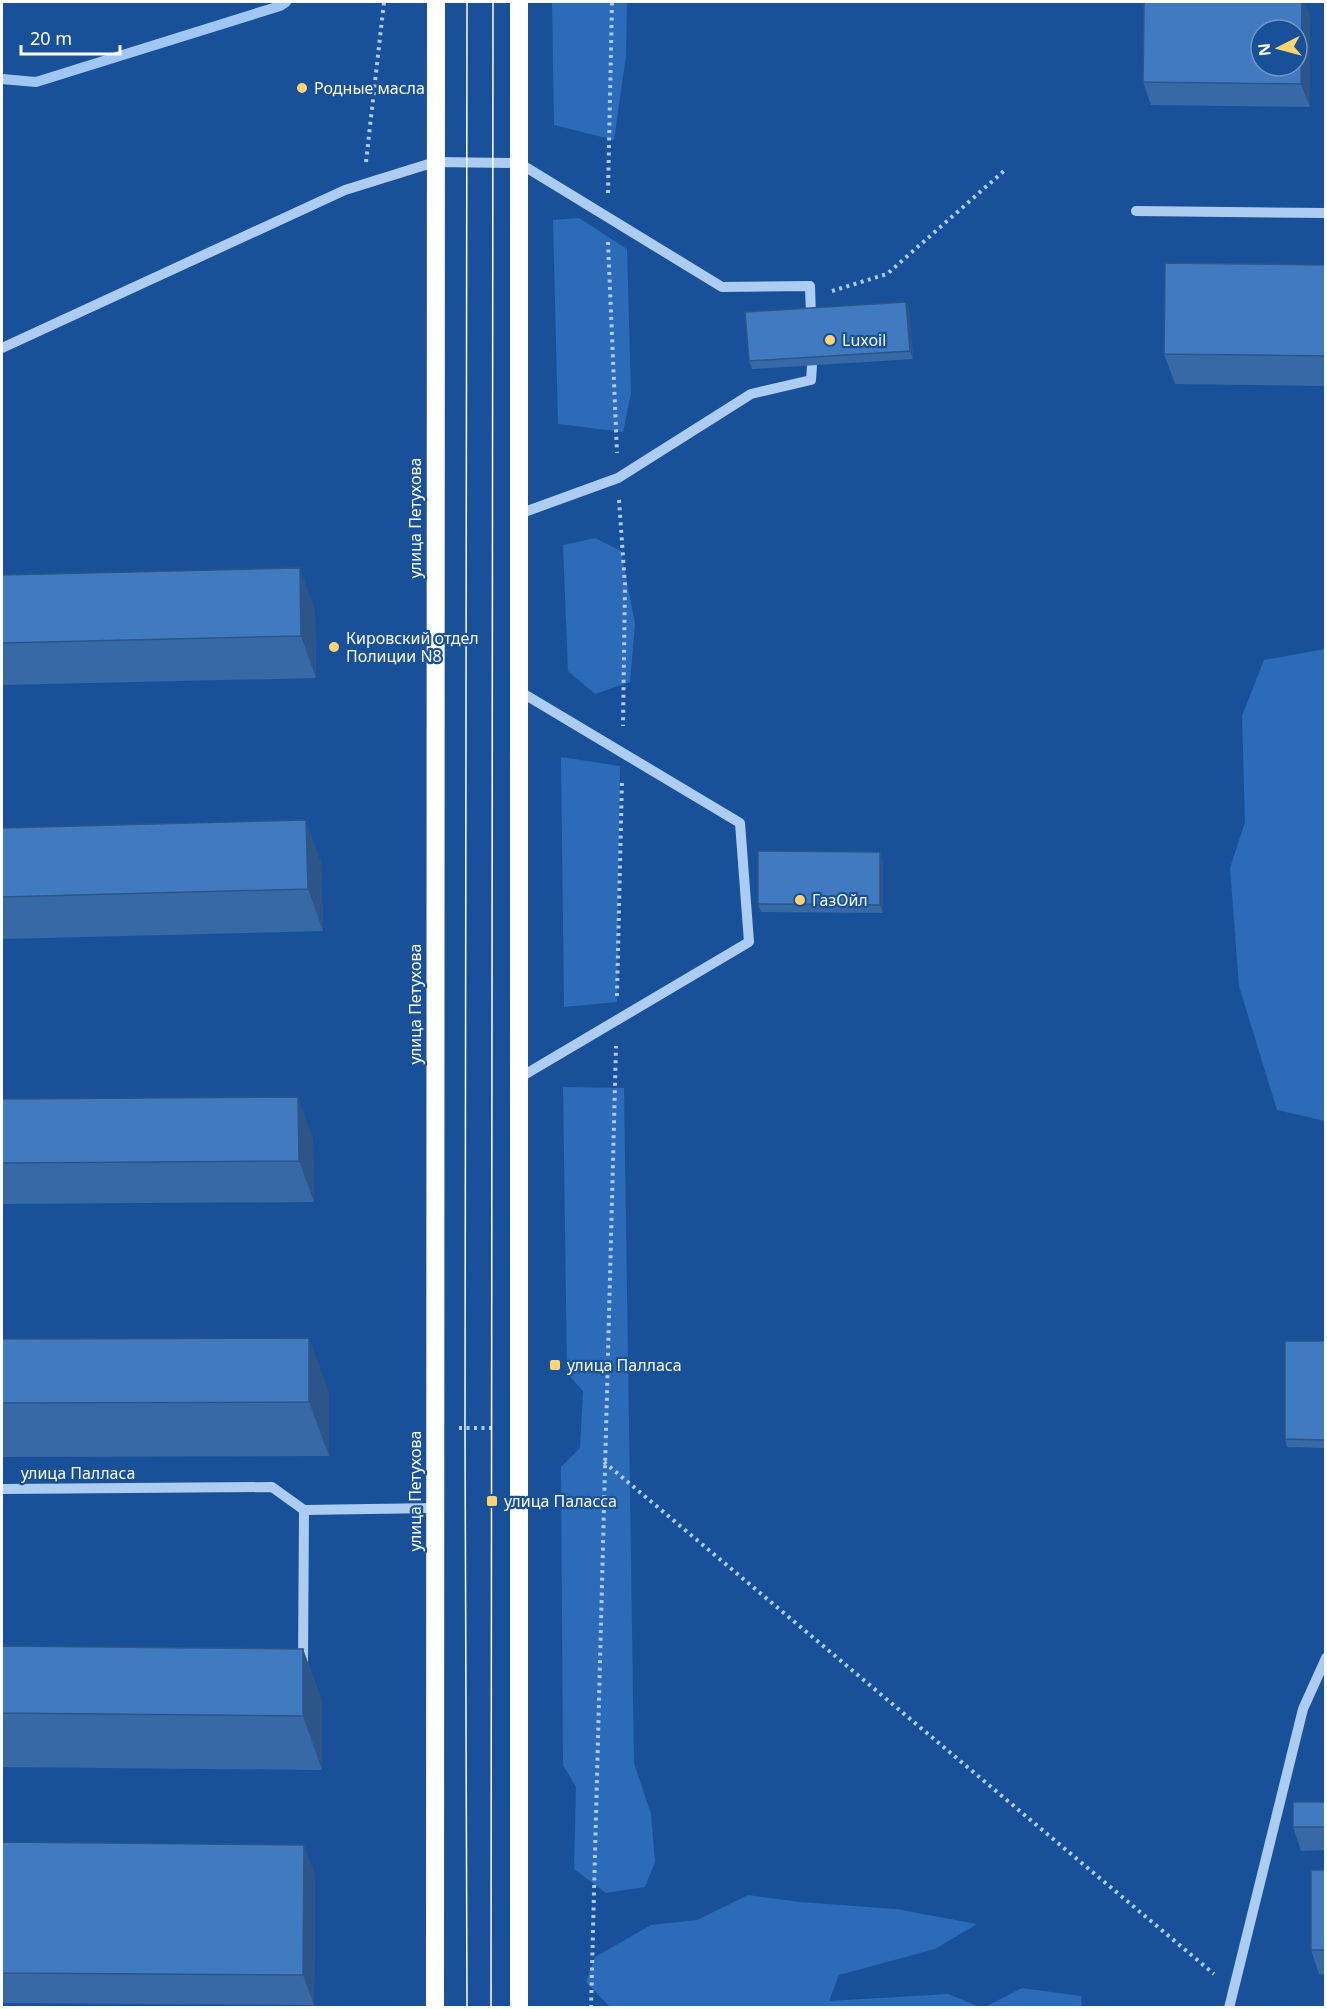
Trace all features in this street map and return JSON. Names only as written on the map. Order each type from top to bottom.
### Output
[{"type":"highway","name":"улица Петухова","points":[[435,2007],[436,2]]},
{"type":"highway","points":[[519,2],[519,2007]]},
{"type":"street","points":[[2,348],[345,190],[435,162],[519,163],[722,287],[810,286],[811,316]]},
{"type":"street","points":[[1136,211],[1326,213]]},
{"type":"street","points":[[519,514],[618,478],[751,394],[811,380],[812,365]]},
{"type":"street","points":[[519,692],[740,823],[749,942],[519,1078]]},
{"type":"street","name":"улица Палласа","points":[[2,1489],[272,1487],[304,1510]]},
{"type":"street","points":[[303,1671],[304,1510],[435,1509]]},
{"type":"street","points":[[1229,2007],[1303,1709],[1326,1658]]},
{"type":"path","points":[[364,184],[384,2]]},
{"type":"path","points":[[810,297],[886,274],[1005,170]]},
{"type":"path","points":[[434,1428],[519,1428]]},
{"type":"path","points":[[604,1462],[1233,1990]]},
{"type":"shaded area","points":[[552,2],[627,2],[626,56],[614,140],[554,125]]},
{"type":"shaded area","points":[[579,218],[627,249],[631,393],[623,432],[558,424],[553,220]]},
{"type":"shaded area","points":[[595,538],[621,551],[635,624],[630,682],[595,694],[568,671],[563,545]]},
{"type":"shaded area","points":[[1326,649],[1325,1121],[1277,1110],[1239,986],[1230,868],[1245,822],[1242,716],[1264,660]]},
{"type":"shaded area","points":[[561,757],[620,766],[617,1002],[564,1007]]},
{"type":"shaded area","points":[[563,1087],[624,1088],[634,1763],[651,1814],[655,1862],[645,1887],[606,1893],[574,1869],[576,1787],[563,1765],[561,1467],[580,1448],[583,1391],[567,1373]]},
{"type":"shaded area","points":[[748,1895],[800,1902],[896,1909],[977,1924],[935,1949],[839,1975],[829,2001],[948,1994],[980,2007],[610,2007],[586,1982],[595,1957],[651,1925],[697,1920]]},
{"type":"shaded area","points":[[1022,1988],[1081,1996],[1082,2007],[985,2007]]},
{"type":"building","points":[[1144,2],[1302,2],[1302,18],[1249,18],[1249,78],[1301,78],[1301,84],[1143,82]]},
{"type":"building","points":[[1165,263],[1326,265],[1326,356],[1164,354]]},
{"type":"building","name":"Luxoil","points":[[906,302],[910,351],[749,361],[745,312]]},
{"type":"building","points":[[300,568],[301,636],[2,643],[2,575]]},
{"type":"building","points":[[306,820],[308,889],[2,897],[2,828]]},
{"type":"building","points":[[758,851],[880,852],[880,905],[758,904]]},
{"type":"building","points":[[298,1097],[299,1161],[2,1163],[2,1099]]},
{"type":"building","points":[[309,1338],[309,1402],[2,1403],[2,1339]]},
{"type":"building","points":[[1285,1341],[1326,1341],[1326,1440],[1285,1439]]},
{"type":"building","points":[[2,1646],[303,1649],[303,1716],[2,1713]]},
{"type":"building","points":[[1293,1802],[1326,1802],[1326,1827],[1293,1827]]},
{"type":"building","points":[[2,1842],[304,1845],[303,1975],[2,1973]]},
{"type":"building","points":[[1311,1870],[1326,1870],[1326,1950],[1311,1950]]},
{"type":"waterway","points":[[2,79],[36,82],[280,6],[286,2]]},
{"type":"tram line","points":[[467,2],[465,1429],[467,2008]]},
{"type":"tram line","points":[[491,2008],[493,2]]},
{"type":"place","name":"Родные масла","points":[[302,88]]},
{"type":"place","name":"Luxoil","points":[[830,340]]},
{"type":"place","name":"Кировский отдел Полиции N8","points":[[334,647]]},
{"type":"place","name":"ГазОйл","points":[[800,900]]},
{"type":"place","name":"улица Палласа","points":[[555,1365]]},
{"type":"place","name":"улица Паласса","points":[[492,1501]]}]
